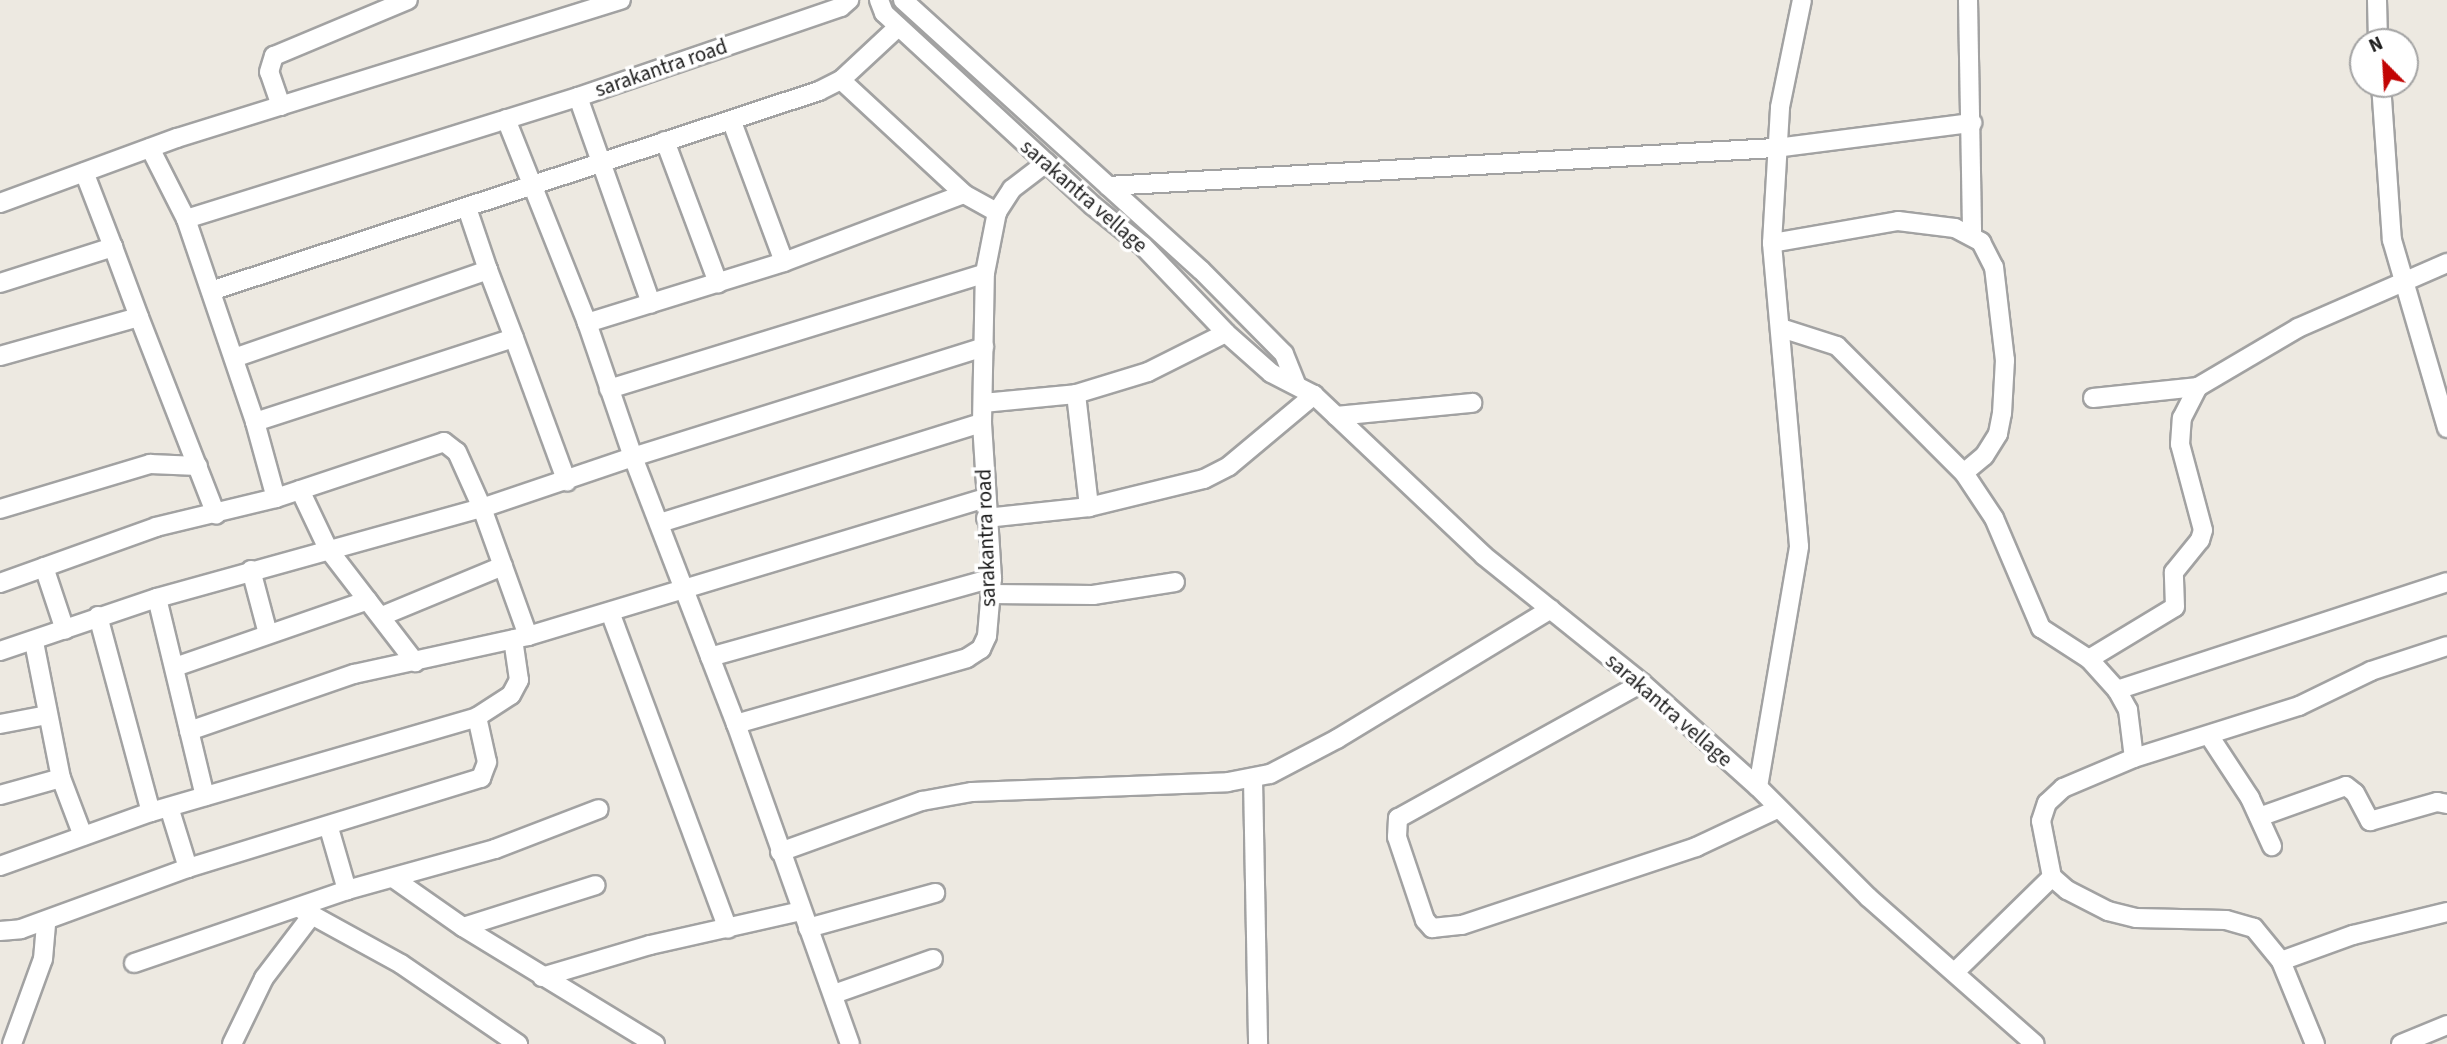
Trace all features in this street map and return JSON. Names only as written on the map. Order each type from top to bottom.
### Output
[{"type":"street","points":[[281,106],[269,72],[274,56],[408,0]]},
{"type":"street","points":[[0,203],[150,148],[621,0]]},
{"type":"street","name":"sarakantra road","points":[[651,303],[578,97],[841,6],[849,0]]},
{"type":"street","name":"sarakantra vellage","points":[[879,0],[884,13],[898,27],[1046,163],[1143,246],[1226,334],[1271,373],[1296,383],[1314,395],[1484,556],[1642,683],[1758,787],[1777,809],[1868,897],[1956,971],[2035,1044]]},
{"type":"street","name":"sarakantra vellage","points":[[903,0],[1108,186],[1284,354],[1296,383]]},
{"type":"street","points":[[1758,787],[1799,546],[1772,243],[1776,148],[1802,0]]},
{"type":"street","points":[[1968,0],[1972,234]]},
{"type":"street","points":[[2377,0],[2378,28]]},
{"type":"street","points":[[211,291],[467,208],[600,161],[732,122],[841,80],[898,27]]},
{"type":"street","points":[[841,80],[964,194],[997,212]]},
{"type":"street","points":[[186,219],[578,97]]},
{"type":"street","points":[[2382,98],[2392,240],[2406,280],[2447,428]]},
{"type":"street","points":[[506,119],[587,323],[633,457],[736,724],[850,1044]]},
{"type":"street","points":[[732,122],[784,262]]},
{"type":"street","points":[[1108,186],[1776,148],[1972,123]]},
{"type":"street","points":[[665,141],[718,283]]},
{"type":"street","points":[[150,148],[186,219],[255,422],[276,498]]},
{"type":"street","name":"sarakantra road","points":[[736,724],[967,658],[981,649],[987,636],[991,586],[982,424],[985,273],[997,212],[1012,189],[1046,163]]},
{"type":"street","points":[[84,172],[216,514]]},
{"type":"street","points":[[587,323],[784,262],[964,194]]},
{"type":"street","points":[[467,208],[567,482]]},
{"type":"street","points":[[1772,243],[1898,221],[1933,223],[1972,234],[1981,242],[1994,267],[2005,360],[1998,434],[1984,456],[1964,473]]},
{"type":"street","points":[[0,283],[113,247]]},
{"type":"street","points":[[2094,398],[2198,387],[2298,328],[2447,263]]},
{"type":"street","points":[[234,358],[488,270]]},
{"type":"street","points":[[609,389],[985,273]]},
{"type":"street","points":[[0,356],[139,317]]},
{"type":"street","points":[[1781,328],[1837,346],[1964,473],[1994,518],[2036,620],[2052,639],[2089,659],[2117,690],[2128,710],[2134,758]]},
{"type":"street","points":[[983,404],[1076,394],[1148,372],[1226,334]]},
{"type":"street","points":[[255,422],[514,338]]},
{"type":"street","points":[[0,651],[34,642],[157,598],[567,482],[633,457],[984,347]]},
{"type":"street","points":[[2089,659],[2175,607],[2174,572],[2200,540],[2203,530],[2180,444],[2182,418],[2198,387]]},
{"type":"street","points":[[1076,394],[1089,507]]},
{"type":"street","points":[[986,518],[1089,507],[1204,479],[1229,466],[1314,395]]},
{"type":"street","points":[[1336,416],[1472,403]]},
{"type":"street","points":[[660,523],[982,424]]},
{"type":"street","points":[[0,583],[156,527],[276,498],[444,442],[457,452],[482,508],[503,566],[520,638],[519,680],[511,695],[477,717],[151,812],[0,866]]},
{"type":"street","points":[[0,509],[150,464],[198,466]]},
{"type":"street","points":[[300,490],[328,549],[415,662]]},
{"type":"street","points":[[189,731],[354,674],[520,638],[985,498]]},
{"type":"street","points":[[382,616],[503,566]]},
{"type":"street","points":[[44,567],[65,630]]},
{"type":"street","points":[[251,570],[268,634]]},
{"type":"street","points":[[710,657],[991,586],[1093,595],[1175,582]]},
{"type":"street","points":[[2117,690],[2447,582]]},
{"type":"street","points":[[157,598],[205,796]]},
{"type":"street","points":[[175,667],[368,600]]},
{"type":"street","points":[[780,852],[922,801],[972,792],[1254,779],[1337,739],[1551,610]]},
{"type":"street","points":[[610,612],[729,929]]},
{"type":"street","points":[[99,617],[151,812]]},
{"type":"street","points":[[34,642],[61,778],[83,836]]},
{"type":"street","points":[[2315,1044],[2281,961],[2254,928],[2226,920],[2136,918],[2108,911],[2067,890],[2052,877],[2041,821],[2047,803],[2063,788],[2134,758],[2210,737],[2299,706],[2371,671],[2447,646]]},
{"type":"street","points":[[1642,683],[1398,818],[1396,837],[1425,920],[1432,928],[1462,925],[1696,847],[1777,809]]},
{"type":"street","points":[[0,724],[47,715]]},
{"type":"street","points":[[0,931],[46,921],[188,868],[329,828],[481,778],[487,762],[477,717]]},
{"type":"street","points":[[2210,737],[2259,817],[2272,846]]},
{"type":"street","points":[[0,795],[61,778]]},
{"type":"street","points":[[1254,779],[1258,1044]]},
{"type":"street","points":[[2259,817],[2346,786],[2355,793],[2370,821],[2437,802],[2447,804]]},
{"type":"street","points":[[169,807],[188,868]]},
{"type":"street","points":[[134,963],[306,912],[347,890],[495,849],[599,809]]},
{"type":"street","points":[[329,828],[347,890]]},
{"type":"street","points":[[1956,971],[2052,877]]},
{"type":"street","points":[[393,878],[463,927],[655,1044]]},
{"type":"street","points":[[463,927],[596,885]]},
{"type":"street","points":[[808,928],[935,893]]},
{"type":"street","points":[[542,977],[650,945],[801,911]]},
{"type":"street","points":[[232,1044],[264,978],[306,912]]},
{"type":"street","points":[[306,912],[401,964],[518,1044]]},
{"type":"street","points":[[2281,961],[2353,935],[2447,912]]},
{"type":"street","points":[[12,1044],[43,959],[46,921]]},
{"type":"street","points":[[834,994],[933,960]]},
{"type":"street","points":[[2401,1044],[2447,1025]]}]
